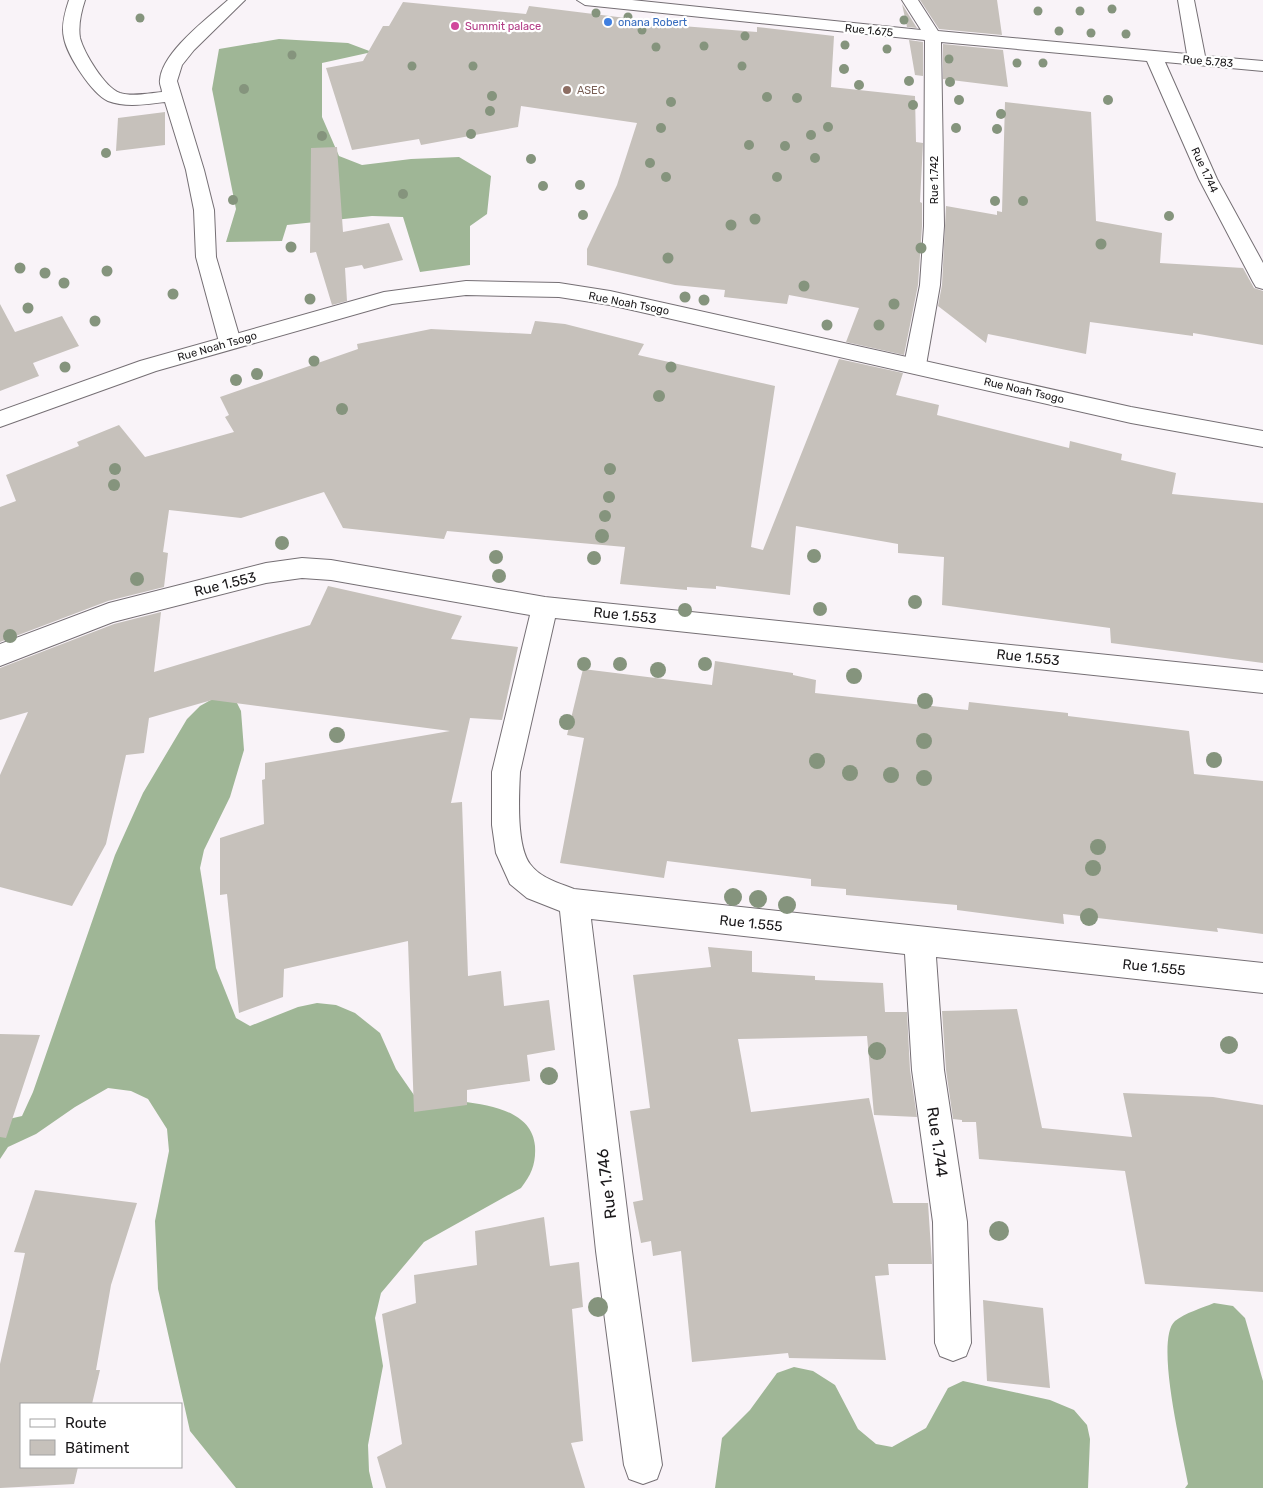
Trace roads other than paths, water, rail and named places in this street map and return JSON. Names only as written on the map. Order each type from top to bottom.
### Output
[{"type":"street","points":[[76,0],[72,16],[72,39],[96,83],[107,94],[116,98],[133,99],[172,96]]},
{"type":"street","points":[[230,342],[206,257],[204,210],[195,170],[168,81],[174,64],[188,46],[236,0]]},
{"type":"street","name":"Rue 1.675","points":[[585,0],[933,36],[1154,56]]},
{"type":"street","points":[[910,0],[933,36]]},
{"type":"street","points":[[1186,0],[1197,60]]},
{"type":"street","name":"Rue 1.742","points":[[915,365],[930,285],[934,226],[933,36]]},
{"type":"street","name":"Rue 5.783","points":[[1154,56],[1263,66]]},
{"type":"street","name":"Rue 1.744","points":[[1154,56],[1208,179],[1263,282]]},
{"type":"street","name":"Rue Noah Tsogo","points":[[0,419],[148,366],[391,297],[466,288],[528,288],[559,290],[610,298],[1131,414],[1263,439]]},
{"type":"street","name":"Rue 1.553","points":[[0,655],[109,613],[266,573],[302,568],[331,570],[545,607],[1263,682]]},
{"type":"street","name":"Rue 1.555","points":[[545,607],[506,772],[504,792],[511,858],[521,875],[542,890],[574,903],[1263,978]]},
{"type":"street","name":"Rue 1.746","points":[[574,903],[614,1251],[643,1465]]},
{"type":"street","name":"Rue 1.744","points":[[920,941],[928,1070],[950,1222],[953,1343]]},
{"type":"place","name":"onana Robert","points":[[608,22]]},
{"type":"place","name":"Summit palace","points":[[455,26]]},
{"type":"place","name":"ASEC","points":[[567,90]]}]
